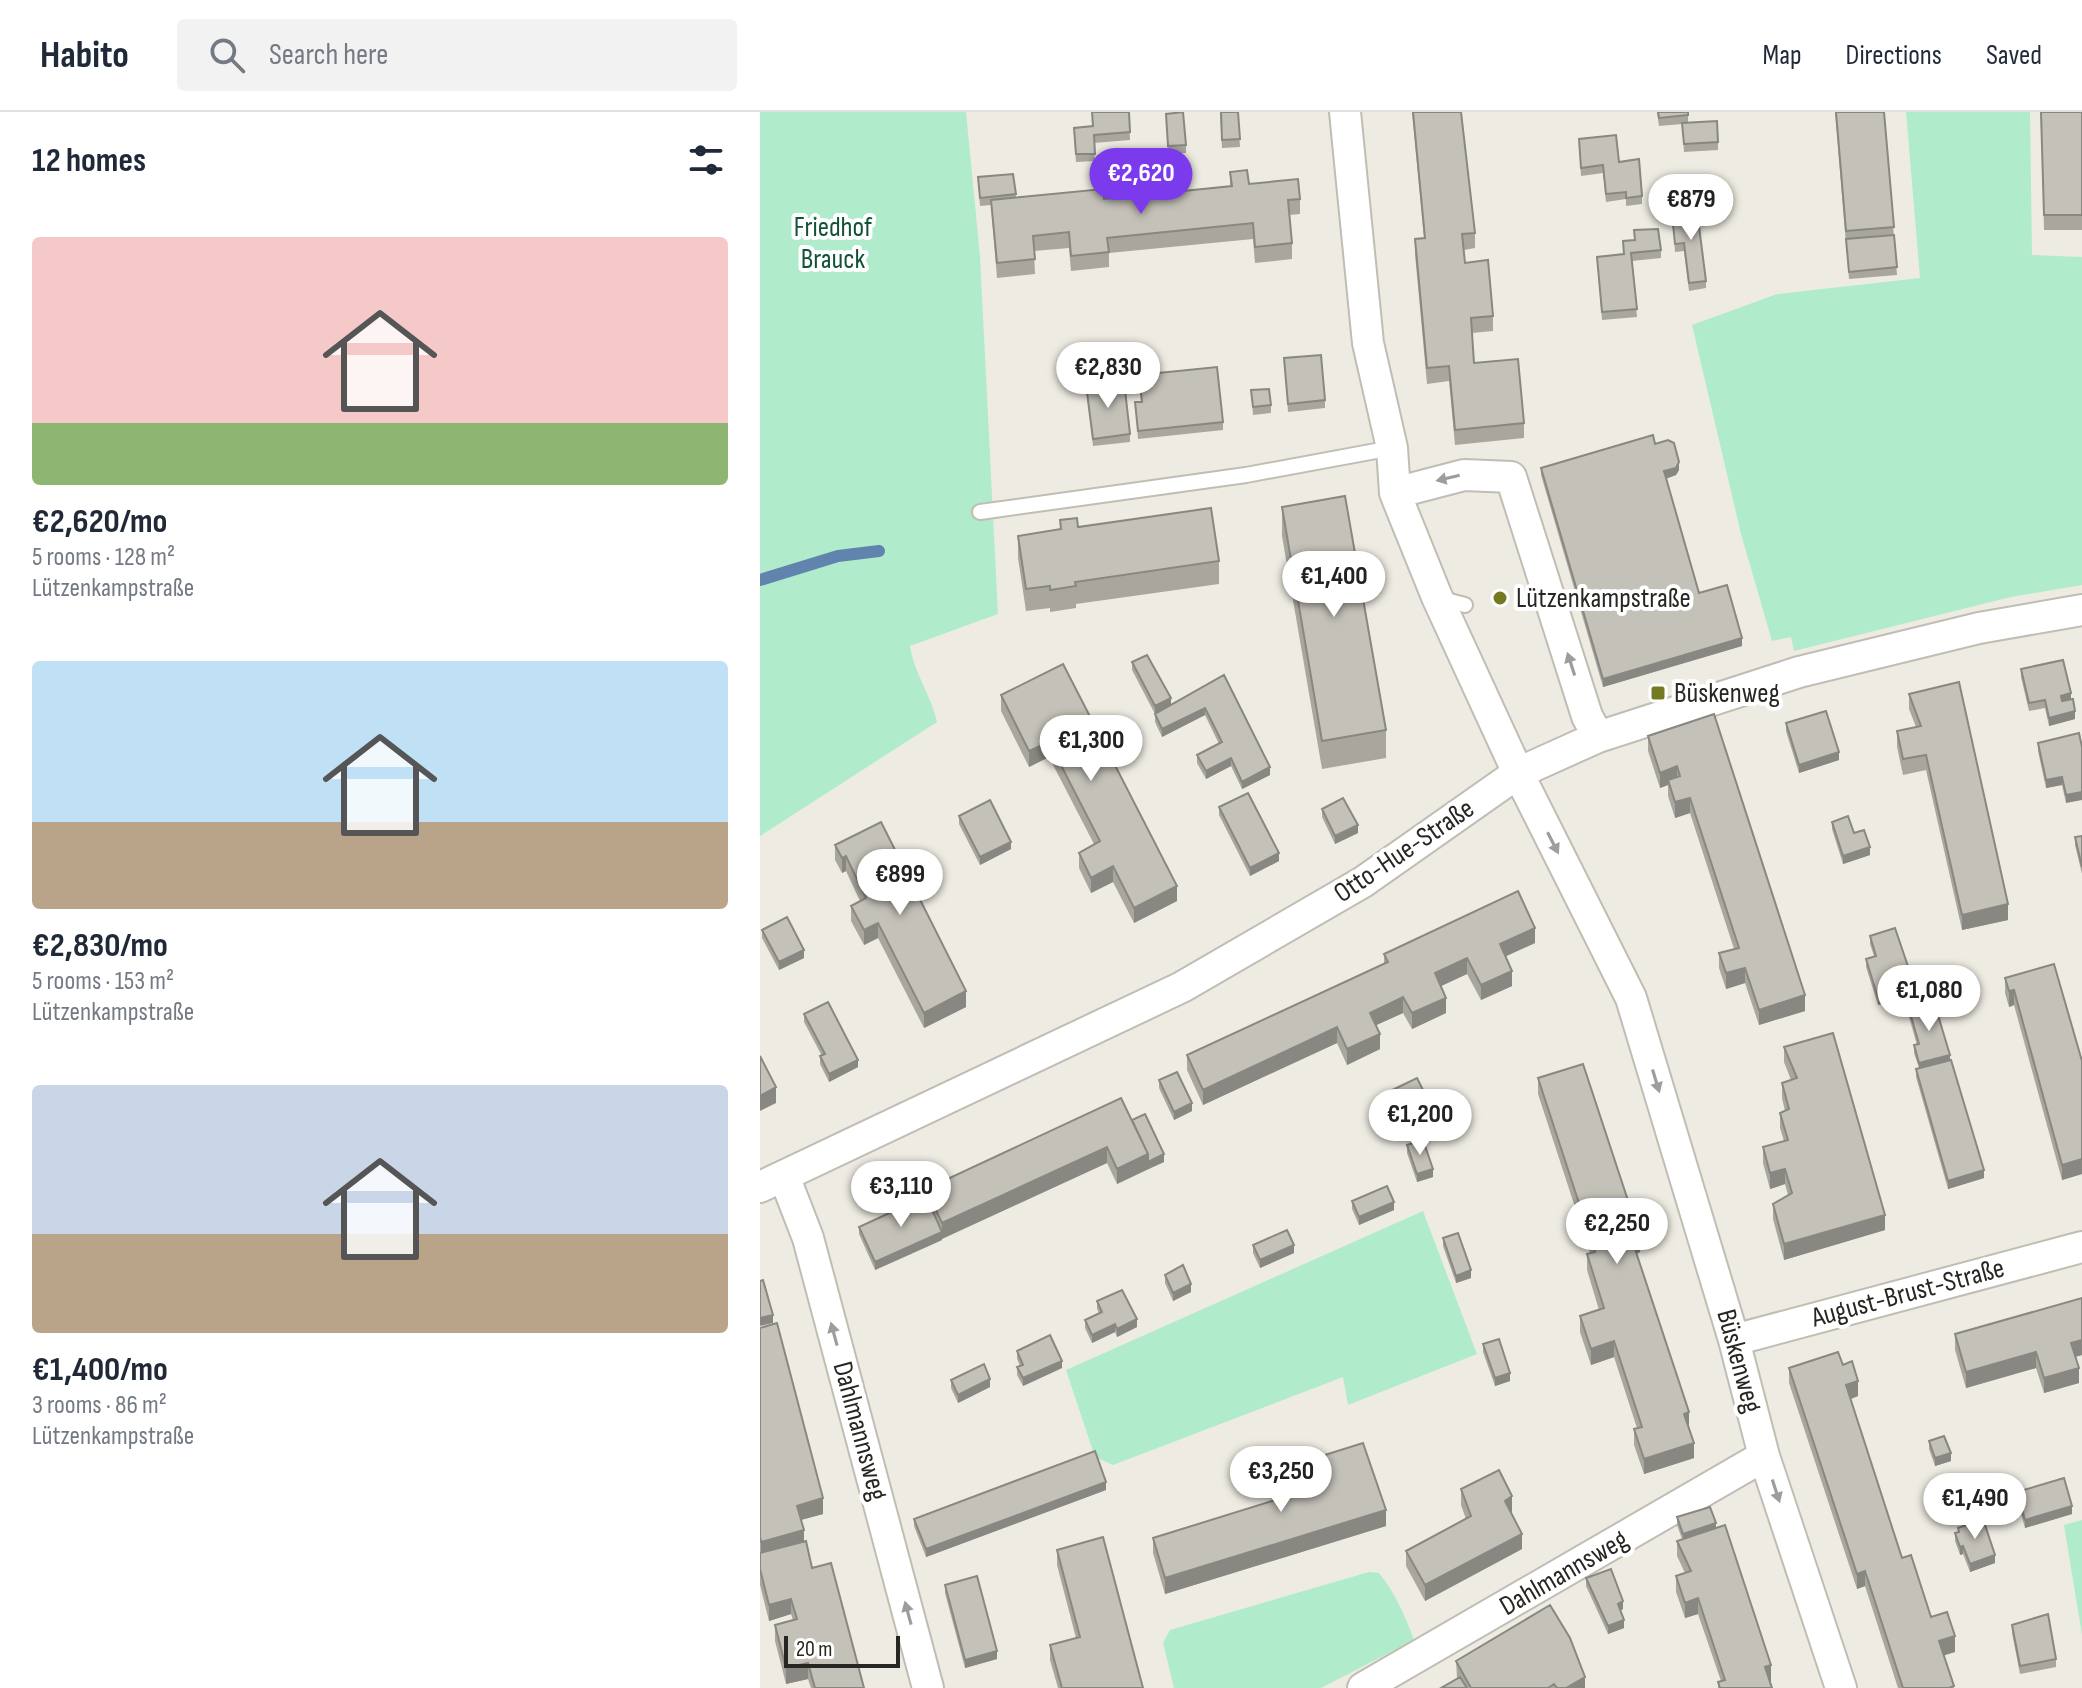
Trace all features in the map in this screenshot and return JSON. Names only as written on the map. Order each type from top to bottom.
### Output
[{"type":"street","points":[[1345,112],[1368,343],[1392,448],[1395,493],[1451,601],[1518,773]]},
{"type":"street","points":[[1395,493],[1464,475],[1511,477],[1543,595],[1587,716],[1598,737]]},
{"type":"street","name":"Otto-Hue-Straße","points":[[772,1182],[1182,987],[1363,882],[1518,773],[1598,737],[1799,672],[1979,628],[2082,610]]},
{"type":"street","name":"Büskenweg","points":[[1518,773],[1631,998],[1734,1340],[1764,1456],[1841,1688]]},
{"type":"street","name":"Dahlmannsweg","points":[[772,1182],[808,1238],[928,1688]]},
{"type":"street","name":"August-Brust-Straße","points":[[1734,1340],[2082,1247]]},
{"type":"street","name":"Dahlmannsweg","points":[[1363,1688],[1764,1456]]},
{"type":"lane","points":[[980,512],[1246,475],[1392,448]]},
{"type":"green space","name":"Friedhof Brauck","points":[[760,112],[966,112],[980,256],[998,614],[910,646],[937,722],[760,836]]},
{"type":"green space","points":[[1906,112],[2030,112],[2032,255],[2082,257],[2082,585],[2011,597],[1794,651],[1791,637],[1772,641],[1741,534],[1692,325],[1777,294],[1920,278]]},
{"type":"green space","points":[[1423,1211],[1477,1354],[1348,1405],[1343,1377],[1113,1465],[1095,1457],[1066,1370]]},
{"type":"green space","points":[[2082,1520],[2082,1635],[2064,1525]]},
{"type":"green space","points":[[1369,1572],[1379,1573],[1390,1588],[1414,1640],[1321,1688],[1174,1688],[1163,1643],[1170,1630]]},
{"type":"building","points":[[1092,112],[1129,112],[1130,132],[1094,135],[1095,154],[1076,154],[1074,128],[1093,126]]},
{"type":"building","points":[[1183,112],[1186,145],[1168,146],[1166,114]]},
{"type":"building","points":[[1221,112],[1238,112],[1240,139],[1222,140]]},
{"type":"building","points":[[1413,112],[1461,112],[1475,233],[1462,234],[1465,263],[1488,260],[1493,316],[1471,318],[1474,363],[1518,359],[1524,423],[1455,430],[1449,366],[1427,368],[1415,239],[1425,238]]},
{"type":"building","points":[[1658,112],[1688,112],[1688,115],[1659,118]]},
{"type":"building","points":[[1836,112],[1884,112],[1894,227],[1846,231]]},
{"type":"building","points":[[2041,112],[2082,112],[2082,215],[2044,215]]},
{"type":"building","points":[[1717,121],[1718,142],[1684,144],[1682,123]]},
{"type":"building","points":[[1616,135],[1619,162],[1639,159],[1642,196],[1626,198],[1626,192],[1606,194],[1603,165],[1581,168],[1579,139]]},
{"type":"building","points":[[1247,170],[1249,184],[1298,179],[1300,199],[1288,200],[1292,243],[1255,247],[1253,223],[1107,238],[1109,252],[1071,256],[1069,232],[1033,236],[1035,259],[997,263],[991,200],[1103,189],[1104,199],[1232,186],[1230,172]]},
{"type":"building","points":[[1013,174],[1016,194],[980,198],[978,177]]},
{"type":"building","points":[[1696,203],[1706,281],[1689,283],[1684,243],[1675,244],[1673,224],[1681,224],[1679,204]]},
{"type":"building","points":[[1658,229],[1661,250],[1631,253],[1637,309],[1602,312],[1597,257],[1624,254],[1623,241],[1635,240],[1634,230]]},
{"type":"building","points":[[1894,235],[1897,267],[1849,272],[1846,239]]},
{"type":"building","points":[[1321,355],[1325,400],[1288,404],[1284,358]]},
{"type":"building","points":[[1217,367],[1223,422],[1138,431],[1135,402],[1142,402],[1139,375]]},
{"type":"building","points":[[1124,381],[1130,434],[1093,439],[1086,385]]},
{"type":"building","points":[[1269,389],[1271,405],[1253,407],[1251,390]]},
{"type":"building","points":[[1653,435],[1655,444],[1668,440],[1674,443],[1679,462],[1676,468],[1664,471],[1699,593],[1727,585],[1742,638],[1603,679],[1541,468]]},
{"type":"building","points":[[1345,496],[1386,730],[1322,741],[1282,507]]},
{"type":"building","points":[[1211,508],[1219,561],[1075,582],[1076,586],[1050,590],[1050,586],[1026,589],[1018,536],[1061,529],[1060,520],[1077,518],[1078,527]]},
{"type":"building","points":[[1147,655],[1171,698],[1155,706],[1132,662]]},
{"type":"building","points":[[2063,660],[2071,693],[2061,696],[2062,701],[2073,699],[2075,711],[2049,718],[2045,700],[2029,703],[2021,669]]},
{"type":"building","points":[[1063,664],[1177,886],[1134,908],[1113,866],[1091,878],[1079,853],[1100,841],[1049,742],[1029,751],[1001,695]]},
{"type":"building","points":[[1224,675],[1270,767],[1242,782],[1231,758],[1206,771],[1197,755],[1222,742],[1205,708],[1162,729],[1155,714]]},
{"type":"building","points":[[1959,682],[2008,904],[1962,915],[1926,755],[1903,759],[1897,731],[1921,726],[1909,694]]},
{"type":"building","points":[[1826,711],[1839,752],[1799,765],[1786,723]]},
{"type":"building","points":[[1714,714],[1805,995],[1759,1010],[1745,968],[1726,973],[1719,953],[1739,948],[1690,798],[1675,802],[1668,780],[1680,776],[1677,766],[1660,773],[1648,736]]},
{"type":"building","points":[[2079,733],[2082,792],[2066,795],[2062,777],[2046,780],[2038,743]]},
{"type":"building","points":[[1248,793],[1279,853],[1250,868],[1219,807]]},
{"type":"building","points":[[1343,798],[1358,825],[1335,836],[1322,809]]},
{"type":"building","points":[[990,800],[1011,842],[980,857],[959,816]]},
{"type":"building","points":[[1848,816],[1854,833],[1864,830],[1870,847],[1843,856],[1832,822]]},
{"type":"building","points":[[881,822],[966,991],[924,1013],[878,923],[864,930],[851,906],[866,898],[846,856],[842,858],[835,845]]},
{"type":"building","points":[[2082,836],[2082,867],[2075,837]]},
{"type":"building","points":[[1518,891],[1535,928],[1500,944],[1512,971],[1481,985],[1467,958],[1435,973],[1446,998],[1412,1013],[1403,997],[1370,1013],[1380,1034],[1347,1049],[1337,1027],[1203,1090],[1187,1055],[1388,962],[1384,954]]},
{"type":"building","points":[[787,917],[804,950],[779,962],[762,930]]},
{"type":"building","points":[[1895,928],[1915,987],[1878,998],[1866,959],[1876,956],[1870,936]]},
{"type":"building","points":[[2054,964],[2082,1061],[2082,1159],[2062,1165],[2014,990],[2009,991],[2005,978]]},
{"type":"building","points":[[828,1002],[858,1060],[829,1074],[820,1056],[825,1054],[804,1014]]},
{"type":"building","points":[[1934,1002],[1950,1055],[1919,1063],[1914,1045],[1919,1044],[1909,1009]]},
{"type":"building","points":[[1833,1033],[1885,1215],[1784,1244],[1773,1204],[1792,1193],[1785,1169],[1770,1173],[1763,1147],[1788,1140],[1780,1113],[1789,1109],[1782,1083],[1797,1078],[1784,1047]]},
{"type":"building","points":[[760,1056],[776,1087],[760,1096]]},
{"type":"building","points":[[1951,1060],[1984,1170],[1948,1181],[1916,1069]]},
{"type":"building","points":[[1583,1064],[1640,1237],[1632,1240],[1689,1412],[1684,1414],[1694,1443],[1644,1459],[1634,1429],[1642,1427],[1614,1341],[1591,1349],[1580,1316],[1604,1308],[1587,1254],[1595,1252],[1538,1078]]},
{"type":"building","points":[[1177,1072],[1192,1103],[1174,1112],[1159,1080]]},
{"type":"building","points":[[1417,1078],[1424,1092],[1391,1109],[1384,1094]]},
{"type":"building","points":[[1121,1098],[1148,1154],[1117,1169],[1107,1147],[942,1223],[926,1189]]},
{"type":"building","points":[[1145,1114],[1164,1154],[1148,1162],[1148,1154],[1132,1120]]},
{"type":"building","points":[[1423,1140],[1433,1169],[1417,1174],[1407,1145]]},
{"type":"building","points":[[1387,1186],[1394,1202],[1359,1217],[1352,1201]]},
{"type":"building","points":[[926,1196],[942,1232],[875,1262],[859,1227]]},
{"type":"building","points":[[1287,1230],[1294,1245],[1260,1260],[1253,1245]]},
{"type":"building","points":[[1458,1233],[1471,1270],[1456,1276],[1443,1238]]},
{"type":"building","points":[[1183,1265],[1191,1284],[1173,1293],[1165,1275]]},
{"type":"building","points":[[763,1280],[773,1315],[760,1318],[760,1281]]},
{"type":"building","points":[[1122,1290],[1137,1319],[1117,1329],[1115,1324],[1092,1335],[1085,1320],[1102,1312],[1097,1301]]},
{"type":"building","points":[[2082,1298],[2082,1340],[2071,1343],[2079,1368],[2044,1378],[2036,1352],[1966,1372],[1955,1334]]},
{"type":"building","points":[[777,1323],[823,1498],[797,1506],[804,1530],[761,1542],[760,1328]]},
{"type":"building","points":[[1050,1335],[1062,1361],[1023,1378],[1017,1367],[1023,1365],[1017,1351]]},
{"type":"building","points":[[1499,1339],[1510,1373],[1495,1378],[1483,1344]]},
{"type":"building","points":[[1838,1352],[1843,1365],[1852,1361],[1858,1381],[1846,1385],[1902,1558],[1911,1555],[1931,1617],[1947,1612],[1955,1636],[1939,1641],[1954,1686],[1949,1688],[1903,1688],[1865,1571],[1857,1574],[1789,1368]]},
{"type":"building","points":[[984,1364],[990,1379],[958,1395],[951,1380]]},
{"type":"building","points":[[1944,1436],[1951,1453],[1935,1458],[1929,1441]]},
{"type":"building","points":[[1363,1443],[1386,1510],[1165,1578],[1153,1538],[1301,1492],[1293,1465]]},
{"type":"building","points":[[1095,1451],[1106,1482],[926,1549],[914,1519]]},
{"type":"building","points":[[1499,1470],[1512,1496],[1505,1501],[1522,1534],[1425,1585],[1406,1551],[1471,1516],[1461,1489]]},
{"type":"building","points":[[2064,1478],[2072,1506],[2025,1520],[2017,1492]]},
{"type":"building","points":[[1710,1507],[1716,1523],[1683,1534],[1677,1517]]},
{"type":"building","points":[[1983,1519],[1995,1555],[1970,1564],[1955,1533],[1959,1532],[1958,1528]]},
{"type":"building","points":[[1725,1525],[1771,1665],[1765,1667],[1772,1688],[1720,1688],[1718,1682],[1725,1680],[1698,1598],[1685,1603],[1676,1576],[1691,1571],[1677,1541]]},
{"type":"building","points":[[1103,1537],[1143,1688],[1062,1688],[1050,1645],[1080,1637],[1057,1550]]},
{"type":"building","points":[[806,1541],[812,1568],[831,1563],[864,1688],[815,1688],[808,1663],[786,1668],[775,1625],[797,1619],[791,1599],[769,1605],[760,1569],[760,1553]]},
{"type":"building","points":[[1611,1569],[1623,1601],[1618,1604],[1624,1620],[1608,1626],[1586,1578]]},
{"type":"building","points":[[977,1576],[997,1651],[965,1660],[945,1585]]},
{"type":"building","points":[[1550,1605],[1570,1638],[1585,1677],[1566,1688],[1557,1688],[1554,1684],[1548,1688],[1471,1688],[1456,1661]]},
{"type":"building","points":[[2048,1614],[2056,1659],[2020,1666],[2012,1625]]},
{"type":"building","points":[[1460,1677],[1467,1688],[1441,1688]]},
{"type":"waterway","points":[[760,580],[838,556],[879,551]]},
{"type":"place","name":"Lützenkampstraße","points":[[1500,598]]},
{"type":"place","name":"Büskenweg","points":[[1658,693]]}]
